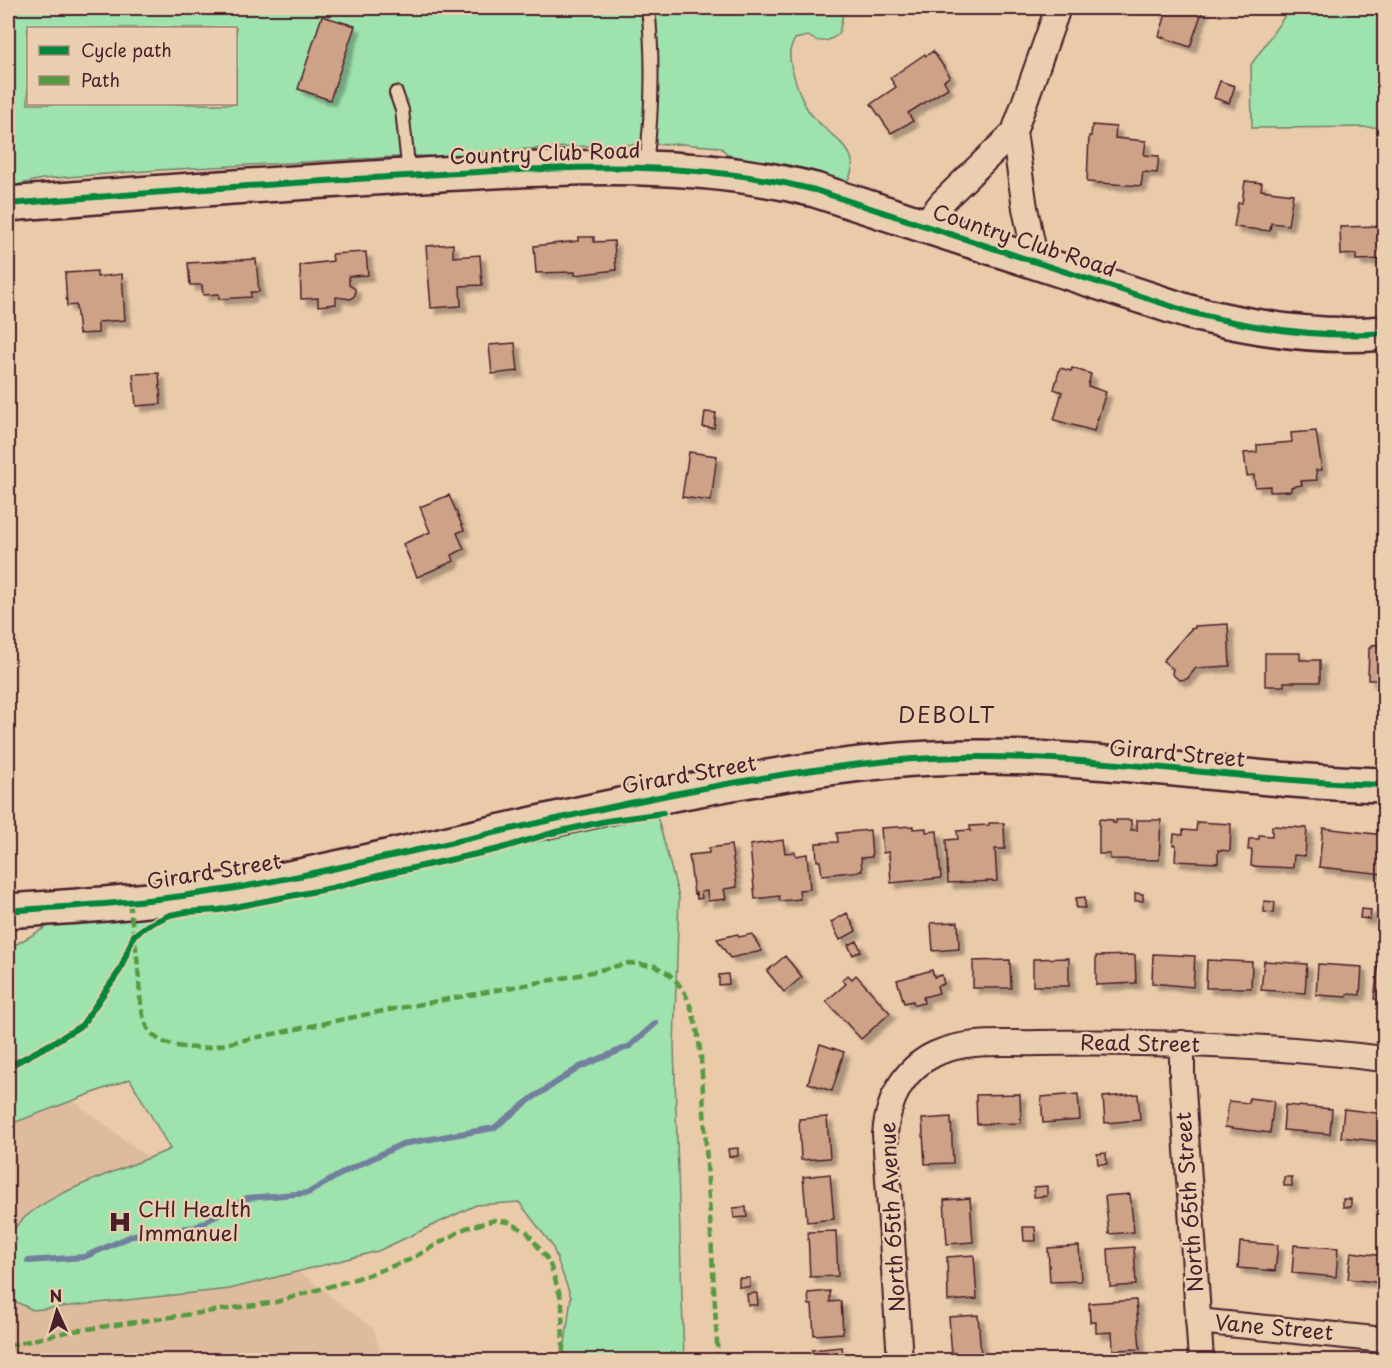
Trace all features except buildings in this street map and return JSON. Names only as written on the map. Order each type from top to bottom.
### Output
[{"type":"street","points":[[923,225],[943,201],[1014,132],[1058,8]]},
{"type":"street","points":[[1014,132],[1025,208],[1036,262]]},
{"type":"street","name":"Country Club Road","points":[[8,204],[520,170],[646,167],[732,173],[815,190],[1189,312],[1240,325],[1305,333],[1384,333]]},
{"type":"street","name":"Girard Street","points":[[8,911],[129,902],[214,892],[353,865],[645,799],[742,782],[889,761],[958,756],[1026,758],[1384,785]]},
{"type":"street","name":"Read Street","points":[[905,1077],[917,1065],[935,1054],[952,1048],[976,1045],[1182,1043],[1264,1047],[1384,1059]]},
{"type":"street","name":"North 65th Street","points":[[1182,1043],[1182,1074],[1201,1360]]},
{"type":"street","name":"North 65th Avenue","points":[[900,1360],[885,1134],[886,1115],[905,1077]]},
{"type":"street","name":"Vane Street","points":[[1198,1322],[1384,1340]]},
{"type":"lane","points":[[646,167],[651,122],[652,82],[648,8]]},
{"type":"lane","points":[[396,93],[402,110],[409,176]]},
{"type":"shaded area","name":"CHI Health Immanuel","points":[[63,1093],[374,1329],[382,1360],[8,1360],[8,1115]]},
{"type":"green space","points":[[8,8],[844,8],[839,34],[824,41],[808,36],[795,39],[790,49],[796,81],[808,110],[849,154],[852,163],[851,174],[843,187],[735,161],[720,147],[681,144],[489,151],[442,157],[413,156],[42,179],[8,187]]},
{"type":"green space","points":[[1290,8],[1384,8],[1384,127],[1252,128],[1251,65]]},
{"type":"green space","points":[[656,812],[679,897],[674,1046],[684,1360],[563,1360],[571,1297],[552,1245],[519,1202],[476,1205],[378,1251],[230,1289],[33,1310],[8,1298],[6,1258],[8,1243],[19,1223],[57,1196],[170,1149],[130,1079],[8,1125],[8,949],[55,922],[91,922],[235,904]]},
{"type":"waterway","points":[[28,1261],[84,1257],[134,1235],[196,1227],[247,1198],[308,1193],[346,1171],[402,1144],[494,1128],[531,1099],[580,1067],[630,1046],[656,1023]]},
{"type":"marked path","points":[[129,902],[141,1003],[148,1029],[156,1038],[168,1044],[184,1047],[206,1048],[378,1012],[579,975],[629,963],[655,966],[669,974],[685,993],[691,1008],[701,1057],[718,1360]]},
{"type":"marked path","points":[[8,1346],[66,1332],[276,1302],[365,1276],[409,1260],[466,1228],[495,1220],[508,1222],[527,1232],[549,1261],[562,1301],[563,1360]]},
{"type":"cycle path","points":[[8,204],[267,185],[522,170],[620,168],[717,173],[815,190],[1213,318],[1286,331],[1335,334],[1384,333]]},
{"type":"cycle path","points":[[8,911],[106,904],[232,889],[320,872],[661,796],[775,776],[889,761],[951,757],[1013,757],[1384,785]]},
{"type":"cycle path","points":[[8,1067],[82,1025],[120,970],[134,935],[148,925],[170,915],[219,910],[332,888],[499,849],[552,833],[606,821],[663,813]]},
{"type":"place","name":"CHI Health Immanuel","points":[[120,1222]]},
{"type":"district","name":"DEBOLT","points":[[947,715]]}]
